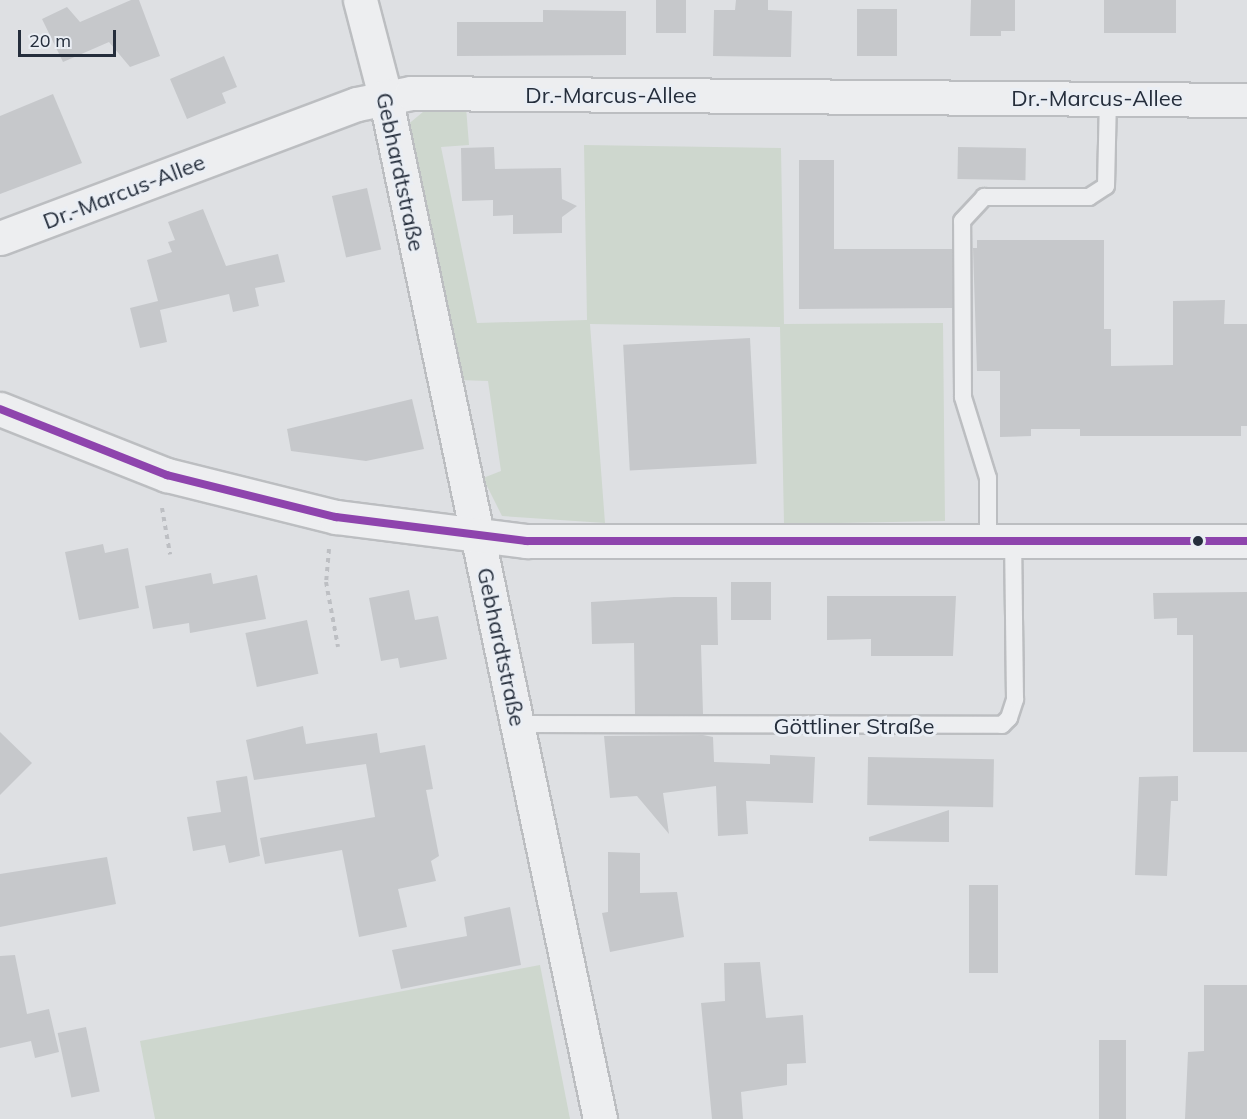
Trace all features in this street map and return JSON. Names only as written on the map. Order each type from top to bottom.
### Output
[{"type":"street","name":"Gebhardtstraße","points":[[360,0],[385,96],[600,1119]]},
{"type":"street","name":"Dr.-Marcus-Allee","points":[[0,238],[385,96],[411,93],[1247,100]]},
{"type":"street","points":[[0,409],[167,475],[336,517],[526,541],[1247,541]]},
{"type":"lane","points":[[1001,540],[988,478],[963,397],[962,221],[984,197],[1089,197],[1106,186],[1108,100]]},
{"type":"lane","name":"Göttliner Straße","points":[[516,724],[1002,725],[1014,710],[1015,699],[1001,540]]},
{"type":"path","points":[[161,507],[170,554]]},
{"type":"path","points":[[330,548],[326,582],[338,647]]},
{"type":"shaded area","points":[[429,107],[466,107],[469,145],[441,147],[477,323],[587,320],[584,145],[781,148],[784,324],[943,323],[945,521],[784,524],[780,327],[590,324],[605,523],[502,516],[483,478],[501,471],[488,381],[458,380],[406,126]]},
{"type":"shaded area","points":[[540,965],[570,1119],[155,1119],[140,1041]]},
{"type":"building","points":[[131,0],[139,0],[160,56],[130,67],[109,42],[63,62],[42,19],[67,7],[80,22]]},
{"type":"building","points":[[656,0],[686,0],[686,33],[656,33]]},
{"type":"building","points":[[736,0],[768,0],[768,10],[792,11],[791,57],[713,56],[714,10],[735,10]]},
{"type":"building","points":[[971,0],[1015,0],[1015,31],[1001,31],[1001,36],[970,36]]},
{"type":"building","points":[[1104,0],[1176,0],[1176,33],[1104,33]]},
{"type":"building","points":[[857,9],[897,9],[897,56],[857,56]]},
{"type":"building","points":[[543,10],[626,11],[626,55],[457,56],[457,22],[543,22]]},
{"type":"building","points":[[224,56],[237,87],[222,93],[226,103],[187,119],[170,79]]},
{"type":"building","points":[[53,94],[82,163],[0,194],[0,116]]},
{"type":"building","points":[[494,147],[495,169],[561,168],[562,199],[577,206],[562,217],[562,233],[513,234],[513,215],[493,216],[493,200],[462,201],[461,148]]},
{"type":"building","points":[[958,147],[1026,148],[1025,180],[957,179]]},
{"type":"building","points":[[799,160],[834,160],[834,249],[952,249],[952,308],[799,309]]},
{"type":"building","points":[[367,188],[381,249],[346,257],[332,196]]},
{"type":"building","points":[[203,209],[226,266],[278,254],[285,282],[255,288],[259,306],[233,312],[229,294],[160,310],[147,260],[172,252],[168,242],[175,240],[168,222]]},
{"type":"building","points":[[977,240],[1104,240],[1104,329],[1111,329],[1111,366],[1173,365],[1173,301],[1225,300],[1224,324],[1247,324],[1247,426],[1241,426],[1241,436],[1080,436],[1080,429],[1031,429],[1031,436],[1000,437],[1000,371],[977,371],[973,248],[977,248]]},
{"type":"building","points":[[158,301],[167,342],[140,348],[130,308]]},
{"type":"building","points":[[750,338],[757,464],[630,470],[623,345]]},
{"type":"building","points":[[412,399],[424,449],[366,461],[291,451],[287,429]]},
{"type":"building","points":[[103,544],[105,553],[128,548],[139,608],[79,620],[65,552]]},
{"type":"building","points":[[211,573],[213,584],[257,575],[266,619],[190,633],[189,623],[153,629],[145,586]]},
{"type":"building","points":[[731,582],[771,582],[771,620],[731,620]]},
{"type":"building","points":[[409,590],[415,620],[438,616],[447,659],[400,668],[398,658],[381,661],[369,598]]},
{"type":"building","points":[[1247,592],[1247,752],[1193,752],[1193,635],[1177,635],[1177,618],[1154,619],[1153,593]]},
{"type":"building","points":[[827,596],[956,596],[953,656],[871,656],[871,639],[827,640]]},
{"type":"building","points":[[717,597],[718,645],[701,645],[703,714],[635,714],[634,643],[592,644],[591,602]]},
{"type":"building","points":[[307,620],[318,674],[257,687],[245,633]]},
{"type":"building","points":[[303,726],[306,744],[377,733],[380,753],[425,745],[433,789],[426,790],[439,856],[431,861],[436,881],[398,889],[407,927],[359,937],[342,850],[265,864],[260,838],[375,817],[366,764],[254,780],[246,740]]},
{"type":"building","points":[[0,732],[32,763],[0,795]]},
{"type":"building","points":[[703,735],[713,737],[714,762],[770,764],[770,755],[815,757],[813,803],[746,801],[748,834],[718,836],[716,786],[663,793],[669,834],[637,796],[610,798],[604,736]]},
{"type":"building","points":[[868,757],[994,759],[993,807],[867,805]]},
{"type":"building","points":[[247,776],[260,856],[229,863],[225,845],[193,851],[187,817],[221,812],[216,781]]},
{"type":"building","points":[[1178,776],[1178,801],[1171,801],[1167,876],[1135,875],[1139,777]]},
{"type":"building","points":[[949,810],[949,842],[869,841],[869,837]]},
{"type":"building","points":[[608,852],[640,853],[640,893],[677,892],[684,937],[610,952],[602,913],[608,912]]},
{"type":"building","points":[[107,857],[116,904],[0,927],[0,874]]},
{"type":"building","points":[[969,885],[998,885],[998,973],[969,973]]},
{"type":"building","points":[[510,907],[521,965],[401,989],[392,950],[467,936],[464,917]]},
{"type":"building","points":[[15,955],[27,1014],[49,1009],[59,1052],[35,1058],[31,1041],[0,1048],[0,956]]},
{"type":"building","points":[[760,962],[766,1018],[803,1015],[806,1063],[787,1064],[787,1085],[741,1092],[743,1119],[712,1119],[701,1003],[725,1001],[724,963]]},
{"type":"building","points":[[1204,985],[1247,985],[1247,1119],[1185,1119],[1188,1052],[1204,1051]]},
{"type":"building","points":[[86,1027],[100,1092],[71,1098],[58,1033]]},
{"type":"building","points":[[1099,1040],[1126,1040],[1126,1119],[1099,1119]]},
{"type":"transit line","points":[[0,409],[167,475],[336,517],[526,541],[1247,541]]}]
